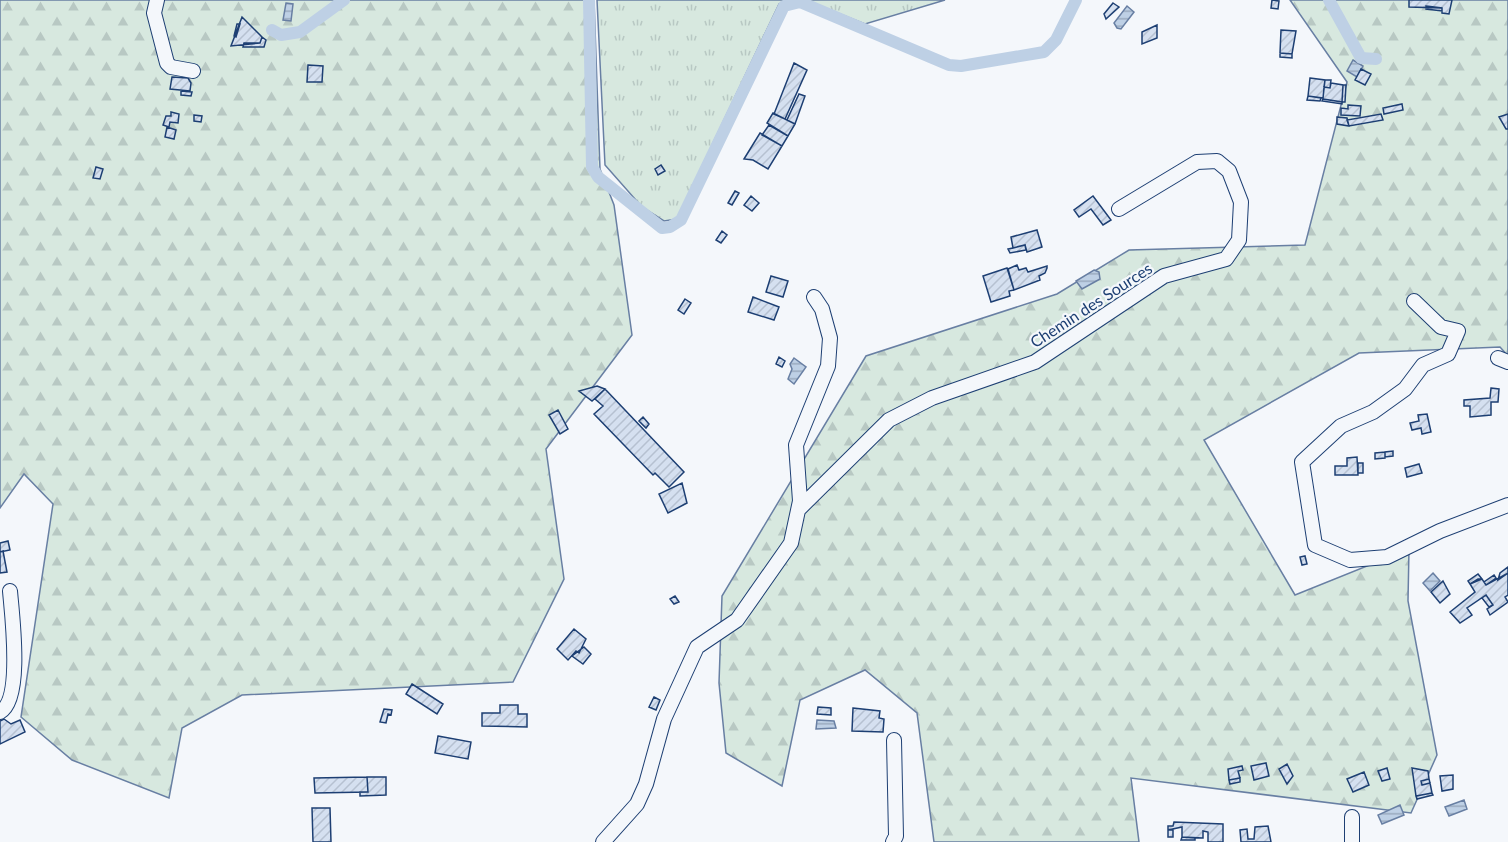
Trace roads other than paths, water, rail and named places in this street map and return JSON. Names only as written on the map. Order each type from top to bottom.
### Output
[{"type":"street","points":[[157,0],[154,13],[167,63],[171,67],[194,71]]},
{"type":"street","name":"Chemin des Sources","points":[[799,509],[889,420],[932,398],[1035,362],[1164,276],[1226,259],[1239,240],[1241,202],[1229,171],[1217,161],[1197,162],[1119,210]]},
{"type":"street","points":[[603,842],[637,804],[646,784],[664,719],[697,647],[737,620],[791,543],[799,509],[796,445],[828,366],[830,338],[822,309],[814,297]]},
{"type":"street","points":[[1413,301],[1441,327],[1458,331],[1448,354],[1423,365],[1405,389],[1373,412],[1341,426],[1302,462],[1315,545],[1350,560],[1387,557],[1440,531],[1508,505]]},
{"type":"street","points":[[0,712],[4,710],[11,694],[14,659],[10,591]]},
{"type":"street","points":[[893,842],[896,836],[894,740]]},
{"type":"street","points":[[1352,817],[1352,842]]},
{"type":"water","points":[[286,3],[293,4],[291,21],[283,20]]},
{"type":"water","points":[[1127,6],[1134,12],[1121,29],[1117,28],[1114,23]]},
{"type":"water","points":[[1353,60],[1363,66],[1357,77],[1347,71]]},
{"type":"water","points":[[1094,270],[1099,272],[1100,279],[1082,289],[1076,281]]},
{"type":"water","points":[[794,358],[806,367],[794,384],[788,379],[792,369],[790,364]]},
{"type":"water","points":[[1433,573],[1440,581],[1430,591],[1423,583]]},
{"type":"water","points":[[817,720],[834,721],[836,728],[816,729]]},
{"type":"water","points":[[1464,800],[1467,809],[1449,816],[1445,807]]},
{"type":"water","points":[[1400,805],[1404,815],[1382,824],[1378,815]]},
{"type":"waterway","points":[[272,30],[281,35],[300,32],[344,0]]},
{"type":"waterway","points":[[589,0],[592,167],[598,177],[662,228],[670,227],[681,220],[784,6],[800,2],[949,65],[961,66],[1044,52],[1056,40],[1076,0]]},
{"type":"waterway","points":[[1329,0],[1361,58],[1376,59]]}]
